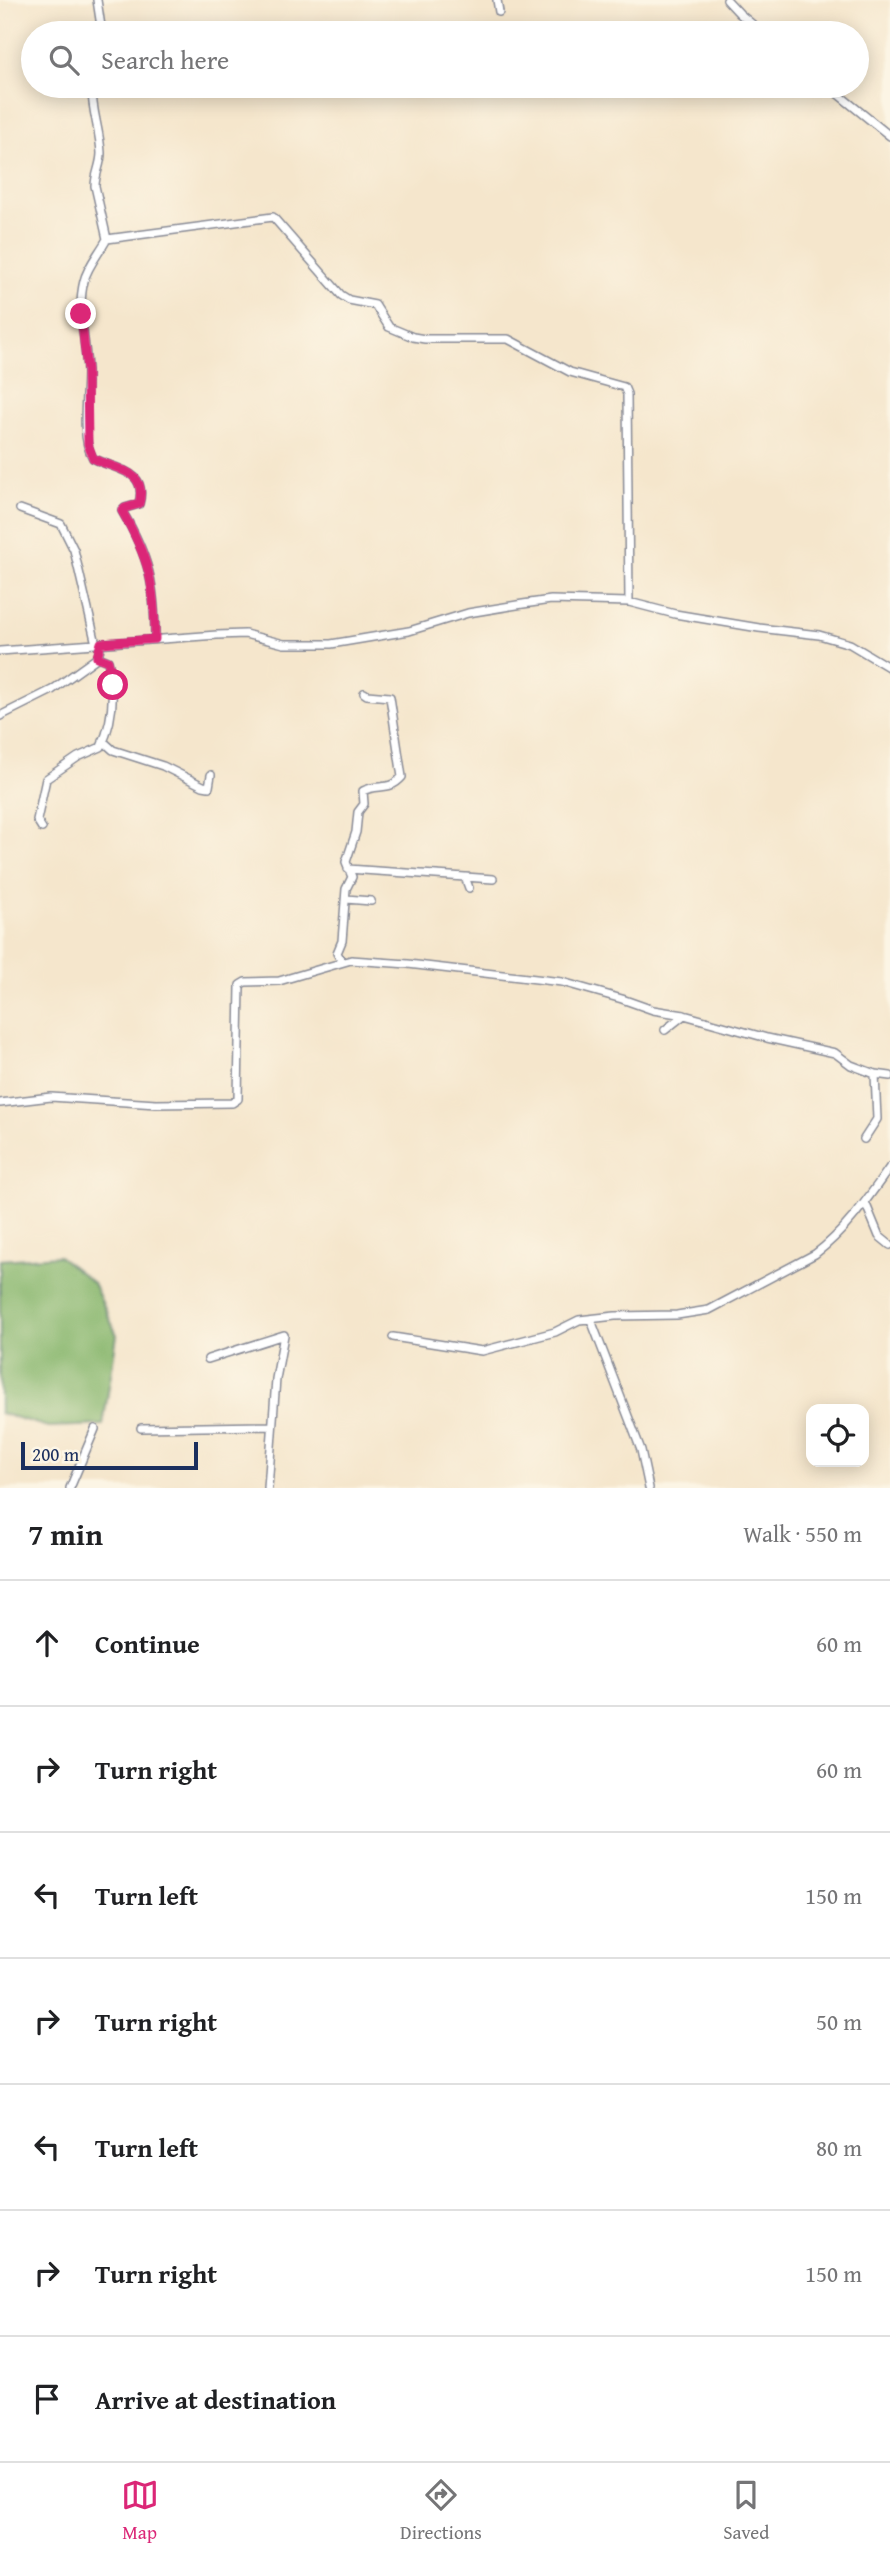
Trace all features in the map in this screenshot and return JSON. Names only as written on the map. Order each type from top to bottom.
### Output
[{"type":"street","points":[[97,0],[100,21]]},
{"type":"street","points":[[496,0],[499,12]]},
{"type":"street","points":[[727,0],[748,21]]},
{"type":"street","points":[[91,98],[101,149],[95,186],[107,239],[87,272],[81,300],[87,370],[88,444],[93,458],[135,475],[141,484],[139,504],[122,511],[145,555],[151,576],[155,600],[155,639]]},
{"type":"street","points":[[843,98],[890,136]]},
{"type":"street","points":[[107,239],[273,217],[341,295],[349,300],[375,304],[389,327],[425,339],[508,339],[570,372],[624,387],[628,394],[629,602]]},
{"type":"street","points":[[0,716],[52,690],[97,657],[99,643],[74,550],[61,524],[20,509]]},
{"type":"street","points":[[0,651],[245,634],[284,645],[331,644],[409,631],[468,613],[551,600],[629,602],[675,614],[744,626],[819,635],[850,643],[890,668]]},
{"type":"street","points":[[42,828],[37,820],[46,779],[78,757],[101,747],[109,730],[113,685],[108,661],[97,657]]},
{"type":"street","points":[[342,962],[337,953],[342,941],[346,889],[352,877],[346,862],[356,832],[358,812],[364,804],[363,790],[387,787],[402,776],[390,697],[364,693]]},
{"type":"street","points":[[103,741],[113,750],[163,766],[203,786],[209,787],[211,775]]},
{"type":"street","points":[[348,869],[493,879]]},
{"type":"street","points":[[464,877],[469,888]]},
{"type":"street","points":[[346,899],[371,901]]},
{"type":"street","points":[[0,1103],[51,1097],[156,1104],[232,1104],[238,1099],[240,985],[246,982],[279,981],[351,960],[562,982],[653,1010],[835,1053],[851,1065],[875,1074],[890,1076]]},
{"type":"street","points":[[666,1030],[684,1016]]},
{"type":"street","points":[[864,1139],[877,1119],[875,1074]]},
{"type":"street","points":[[393,1337],[482,1351],[555,1332],[579,1320],[615,1316],[677,1315],[709,1310],[815,1254],[828,1244],[865,1202],[890,1167]]},
{"type":"street","points":[[865,1202],[879,1236],[890,1245]]},
{"type":"street","points":[[591,1320],[641,1450],[649,1488]]},
{"type":"street","points":[[208,1359],[284,1335],[271,1426],[268,1488]]},
{"type":"street","points":[[141,1428],[271,1426]]},
{"type":"street","points":[[70,1488],[96,1429]]},
{"type":"green space","points":[[59,1256],[93,1283],[117,1335],[103,1425],[48,1427],[0,1413],[0,1260]]},
{"type":"route","points":[[81,314],[87,370],[86,429],[90,453],[102,463],[135,475],[141,484],[139,504],[122,511],[145,555],[155,600],[155,639],[101,643],[97,657],[108,661],[113,685]]}]
